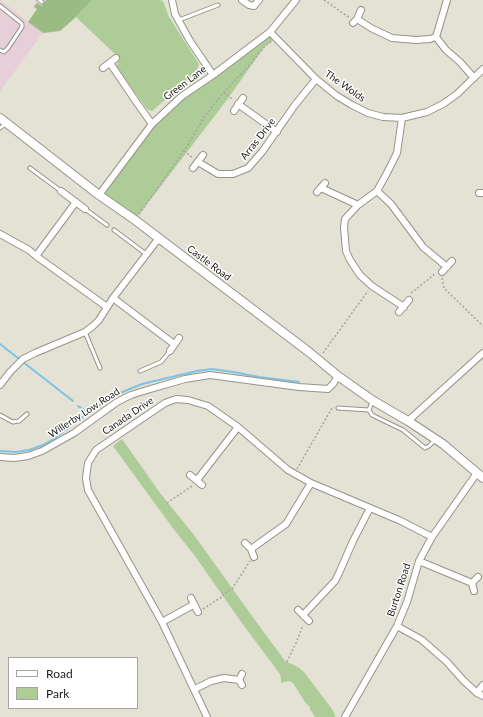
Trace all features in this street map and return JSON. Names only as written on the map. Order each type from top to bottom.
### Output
[{"type":"street","points":[[172,0],[175,14],[190,41],[213,75]]},
{"type":"street","points":[[242,0],[248,5],[254,6],[259,0]]},
{"type":"street","points":[[436,37],[447,0]]},
{"type":"street","name":"Green Lane","points":[[99,195],[152,124],[182,96],[213,75],[270,32],[294,1]]},
{"type":"street","points":[[361,10],[355,21],[392,38],[416,40],[436,37]]},
{"type":"street","name":"The Wolds","points":[[270,32],[316,78],[338,96],[368,113],[383,117],[402,118],[427,112],[443,104],[457,94],[483,69]]},
{"type":"street","points":[[436,37],[446,50],[460,62],[474,78]]},
{"type":"street","points":[[103,68],[116,58]]},
{"type":"street","points":[[110,63],[152,124]]},
{"type":"street","name":"Arras Drive","points":[[198,162],[218,174],[233,174],[248,168],[277,132],[295,105],[316,78]]},
{"type":"street","points":[[234,111],[243,98]]},
{"type":"street","points":[[238,104],[277,132]]},
{"type":"street","name":"Castle Road","points":[[0,118],[3,125],[135,220],[338,376],[372,400],[443,444],[480,476]]},
{"type":"street","points":[[402,118],[397,153],[377,191],[358,205],[345,219],[344,227],[346,251],[360,275],[372,286],[404,307]]},
{"type":"street","points":[[193,168],[202,155]]},
{"type":"street","points":[[321,188],[358,205]]},
{"type":"street","points":[[61,191],[85,209]]},
{"type":"street","points":[[377,191],[391,204],[423,248],[446,266]]},
{"type":"street","points":[[36,256],[76,202]]},
{"type":"street","points":[[0,234],[24,247],[107,307]]},
{"type":"street","points":[[0,385],[23,359],[85,332],[93,326],[99,320],[113,298],[159,238]]},
{"type":"street","points":[[442,272],[452,261]]},
{"type":"street","points":[[113,298],[174,344]]},
{"type":"street","points":[[399,312],[409,298]]},
{"type":"street","points":[[170,351],[179,338]]},
{"type":"street","points":[[408,421],[483,353]]},
{"type":"street","name":"Willerby Low Road","points":[[0,457],[14,458],[28,456],[42,451],[74,433],[117,402],[131,395],[185,379],[210,375],[299,387],[328,389],[338,376]]},
{"type":"street","name":"Canada Drive","points":[[208,717],[162,622],[88,490],[86,478],[88,464],[96,450],[165,403],[176,399],[188,400],[208,406],[238,427],[294,474],[311,483],[401,521],[432,537]]},
{"type":"street","points":[[197,480],[238,427]]},
{"type":"street","points":[[190,475],[202,485]]},
{"type":"street","name":"Burton Road","points":[[345,717],[397,626],[407,602],[419,561],[432,537],[480,476]]},
{"type":"street","points":[[245,543],[253,554],[286,524],[311,483]]},
{"type":"street","points":[[298,610],[307,618],[335,581],[370,508]]},
{"type":"street","points":[[419,561],[472,583]]},
{"type":"street","points":[[472,583],[478,577]]},
{"type":"street","points":[[472,583],[474,591]]},
{"type":"street","points":[[191,598],[198,612]]},
{"type":"street","points":[[162,622],[194,605]]},
{"type":"street","points":[[397,626],[422,640],[447,662],[463,680],[480,695],[483,685]]},
{"type":"street","points":[[195,689],[211,680],[224,678],[240,683],[242,674]]},
{"type":"lane","points":[[179,20],[218,5]]},
{"type":"lane","points":[[0,6],[22,24],[22,27],[8,48],[4,52],[0,50]]},
{"type":"lane","points":[[30,168],[61,191]]},
{"type":"lane","points":[[85,209],[107,225]]},
{"type":"lane","points":[[114,230],[146,254]]},
{"type":"lane","points":[[85,332],[100,368]]},
{"type":"lane","points":[[140,371],[161,362],[170,351]]},
{"type":"lane","points":[[372,400],[369,410],[372,415],[403,430],[425,448],[436,440]]},
{"type":"lane","points":[[338,408],[369,410]]},
{"type":"lane","points":[[0,415],[13,422],[20,421],[27,414]]},
{"type":"path","points":[[324,0],[355,21]]},
{"type":"path","points":[[135,220],[184,151],[205,116],[224,92],[266,46],[276,38]]},
{"type":"path","points":[[224,92],[238,104]]},
{"type":"path","points":[[184,151],[198,162]]},
{"type":"path","points":[[409,298],[425,282],[446,266]]},
{"type":"path","points":[[442,272],[444,288],[483,326]]},
{"type":"path","points":[[319,360],[372,286]]},
{"type":"path","points":[[294,474],[332,408],[338,408]]},
{"type":"path","points":[[167,503],[195,484],[197,480]]},
{"type":"path","points":[[198,612],[232,589],[253,554]]},
{"type":"path","points":[[287,662],[307,618]]},
{"type":"shaded area","points":[[0,0],[43,33],[0,91]]},
{"type":"green space","points":[[46,0],[92,0],[60,31],[43,33],[28,22],[37,9],[34,7],[35,5],[37,3],[42,6]]},
{"type":"green space","points":[[92,0],[163,1],[169,17],[199,64],[196,73],[152,111],[147,109],[117,67],[118,57],[76,17]]},
{"type":"green space","points":[[270,32],[276,38],[265,46],[229,97],[135,220],[99,195],[152,124],[182,96]]},
{"type":"green space","points":[[122,439],[160,493],[194,535],[285,661],[298,667],[304,672],[332,709],[335,717],[315,717],[310,707],[293,683],[289,681],[281,683],[280,674],[113,446]]},
{"type":"waterway","points":[[0,344],[73,401]]},
{"type":"waterway","points":[[0,451],[16,452],[29,450],[43,445],[115,395],[142,384],[197,371],[212,369],[299,382]]},
{"type":"waterway","points":[[78,406],[88,413]]}]
